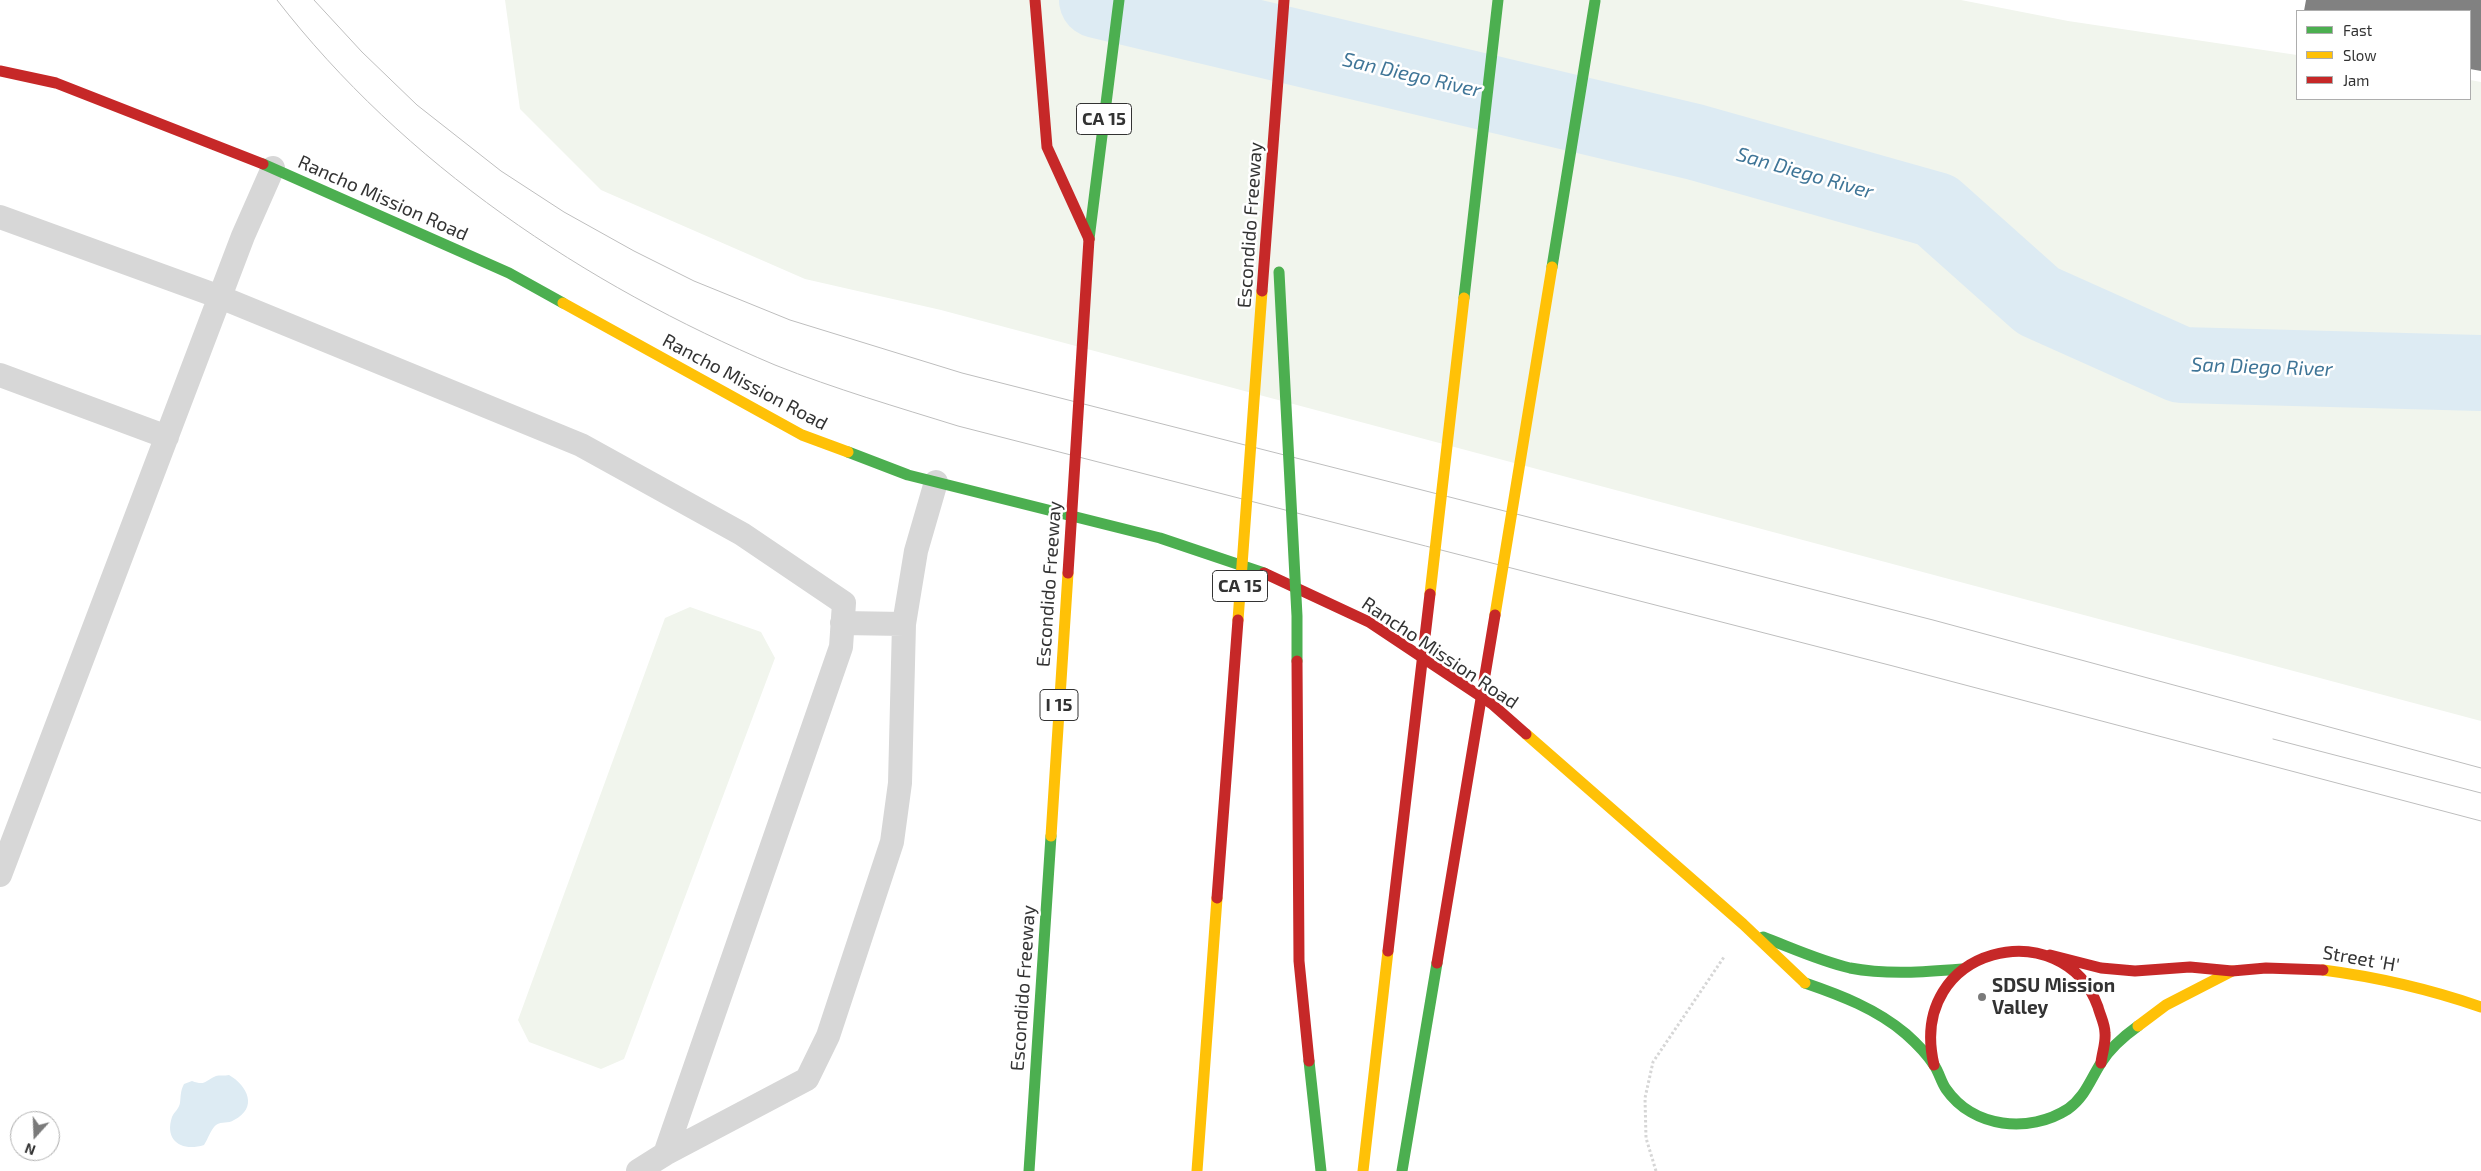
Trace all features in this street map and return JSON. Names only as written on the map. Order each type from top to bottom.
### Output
[{"type":"main road","points":[[1035,0],[1046,147],[1088,239]]},
{"type":"main road","name":"Escondido Freeway","points":[[1029,1171],[1088,239],[1119,0]]},
{"type":"main road","name":"Escondido Freeway","points":[[1197,1171],[1284,0]]},
{"type":"main road","points":[[1363,1171],[1498,0]]},
{"type":"main road","points":[[1402,1171],[1554,261],[1595,0]]},
{"type":"main road","name":"Rancho Mission Road","points":[[0,71],[56,83],[273,168],[509,273],[802,435],[908,475],[1160,538],[1267,574],[1369,622],[1492,704],[1743,924],[1804,982],[1843,996],[1878,1014],[1906,1034],[1934,1065],[1946,1089],[1966,1109],[1991,1121],[2018,1126],[2045,1120],[2069,1108],[2089,1088],[2101,1063],[2121,1039],[2141,1022],[2166,1005],[2232,971]]},
{"type":"main road","points":[[1272,156],[1277,244]]},
{"type":"main road","points":[[1278,264],[1297,616],[1299,961],[1321,1171]]},
{"type":"main road","name":"Rancho Mission Road","points":[[1752,933],[1836,964],[1876,972],[1914,974],[1962,969]]},
{"type":"main road","name":"Rancho Mission Road","points":[[1934,1065],[1929,1038],[1933,1012],[1945,988],[1962,969],[1989,954],[2019,950],[2050,955],[2101,968],[2135,971],[2190,967],[2232,971]]},
{"type":"main road","name":"Rancho Mission Road","points":[[2050,955],[2077,973],[2098,999],[2106,1031],[2101,1063]]},
{"type":"main road","name":"Street 'H'","points":[[2232,971],[2266,968],[2310,968],[2368,976],[2434,991],[2481,1007]]},
{"type":"lane","points":[[0,876],[243,236],[273,168]]},
{"type":"lane","points":[[0,217],[220,297],[581,445],[742,534],[844,603],[840,647],[665,1154]]},
{"type":"lane","points":[[0,375],[167,438]]},
{"type":"lane","points":[[638,1171],[665,1154],[807,1079],[828,1036],[892,842],[900,783],[904,624],[916,551],[936,482]]},
{"type":"lane","points":[[842,622],[904,624]]},
{"type":"path","points":[[1656,1171],[1646,1138],[1644,1098],[1653,1062],[1684,1013],[1712,977],[1743,924]]},
{"type":"shaded area","points":[[505,0],[1961,0],[2068,21],[2296,55],[2296,100],[2471,100],[2471,80],[2481,82],[2481,721],[941,310],[805,279],[601,190],[520,109]]},
{"type":"shaded area","points":[[690,607],[761,632],[775,658],[624,1059],[601,1069],[529,1042],[518,1020],[665,618]]},
{"type":"shaded area","points":[[229,1075],[241,1085],[248,1097],[246,1109],[232,1121],[216,1125],[204,1145],[189,1147],[177,1143],[173,1138],[170,1125],[179,1105],[184,1084],[192,1081],[202,1083],[216,1076]]},
{"type":"building","points":[[2306,0],[2481,0],[2481,71],[2471,69],[2471,10],[2304,10]]},
{"type":"waterway","name":"San Diego River","points":[[1097,0],[1695,142],[1936,210],[2038,301],[2181,365],[2481,373]]},
{"type":"tram line","points":[[277,0],[327,59],[382,115],[440,166],[502,214],[567,258],[635,297],[704,333],[798,374],[958,426],[1893,666],[2481,821]]},
{"type":"tram line","points":[[314,0],[362,52],[417,105],[501,171],[564,212],[634,251],[694,281],[790,320],[962,373],[1933,620],[2481,768]]},
{"type":"tram line","points":[[2273,739],[2481,793]]},
{"type":"traffic: fast","points":[[1089,239],[1119,0]]},
{"type":"traffic: fast","points":[[1464,298],[1498,0]]},
{"type":"traffic: fast","points":[[1552,267],[1595,1]]},
{"type":"traffic: fast","points":[[263,164],[509,273],[563,303]]},
{"type":"traffic: fast","points":[[1279,272],[1297,616],[1297,661]]},
{"type":"traffic: fast","points":[[848,452],[908,475],[1160,538],[1264,573]]},
{"type":"traffic: fast","points":[[1029,1171],[1051,836]]},
{"type":"traffic: fast","points":[[1763,937],[1817,958],[1850,968],[1892,972],[1962,969]]},
{"type":"traffic: fast","points":[[1402,1171],[1437,963]]},
{"type":"traffic: fast","points":[[1805,983],[1871,1010],[1895,1025],[1928,1057],[1936,1068],[1946,1089],[1957,1102],[1971,1112],[1986,1119],[2003,1123],[2036,1122],[2053,1117],[2068,1109],[2083,1094],[2109,1052],[2138,1026]]},
{"type":"traffic: fast","points":[[1309,1061],[1321,1171]]},
{"type":"traffic: slow","points":[[1495,615],[1552,267]]},
{"type":"traffic: slow","points":[[1238,620],[1262,291]]},
{"type":"traffic: slow","points":[[1430,594],[1464,298]]},
{"type":"traffic: slow","points":[[563,303],[802,435],[848,452]]},
{"type":"traffic: slow","points":[[1051,836],[1068,573]]},
{"type":"traffic: slow","points":[[1526,734],[1743,924],[1805,983]]},
{"type":"traffic: slow","points":[[1197,1171],[1217,898]]},
{"type":"traffic: slow","points":[[1363,1171],[1388,951]]},
{"type":"traffic: slow","points":[[2323,970],[2403,984],[2481,1007]]},
{"type":"traffic: slow","points":[[2138,1026],[2166,1005],[2232,971]]},
{"type":"traffic: jam","points":[[1035,0],[1047,147],[1089,239]]},
{"type":"traffic: jam","points":[[1262,291],[1284,0]]},
{"type":"traffic: jam","points":[[0,71],[56,83],[263,164]]},
{"type":"traffic: jam","points":[[1068,573],[1089,239]]},
{"type":"traffic: jam","points":[[1264,573],[1369,622],[1492,704],[1526,734]]},
{"type":"traffic: jam","points":[[1388,951],[1430,594]]},
{"type":"traffic: jam","points":[[1437,963],[1495,615]]},
{"type":"traffic: jam","points":[[1217,898],[1238,620]]},
{"type":"traffic: jam","points":[[1297,661],[1299,961],[1309,1061]]},
{"type":"traffic: jam","points":[[1934,1065],[1932,1024],[1943,992],[1965,969],[1993,955],[2024,952],[2054,959],[2080,977],[2098,1007],[2104,1026],[2105,1040],[2101,1063]]},
{"type":"traffic: jam","points":[[2050,955],[2101,968],[2135,971],[2190,967],[2232,971],[2266,968],[2323,970]]},
{"type":"place","name":"SDSU Mission Valley","points":[[1982,997]]}]
